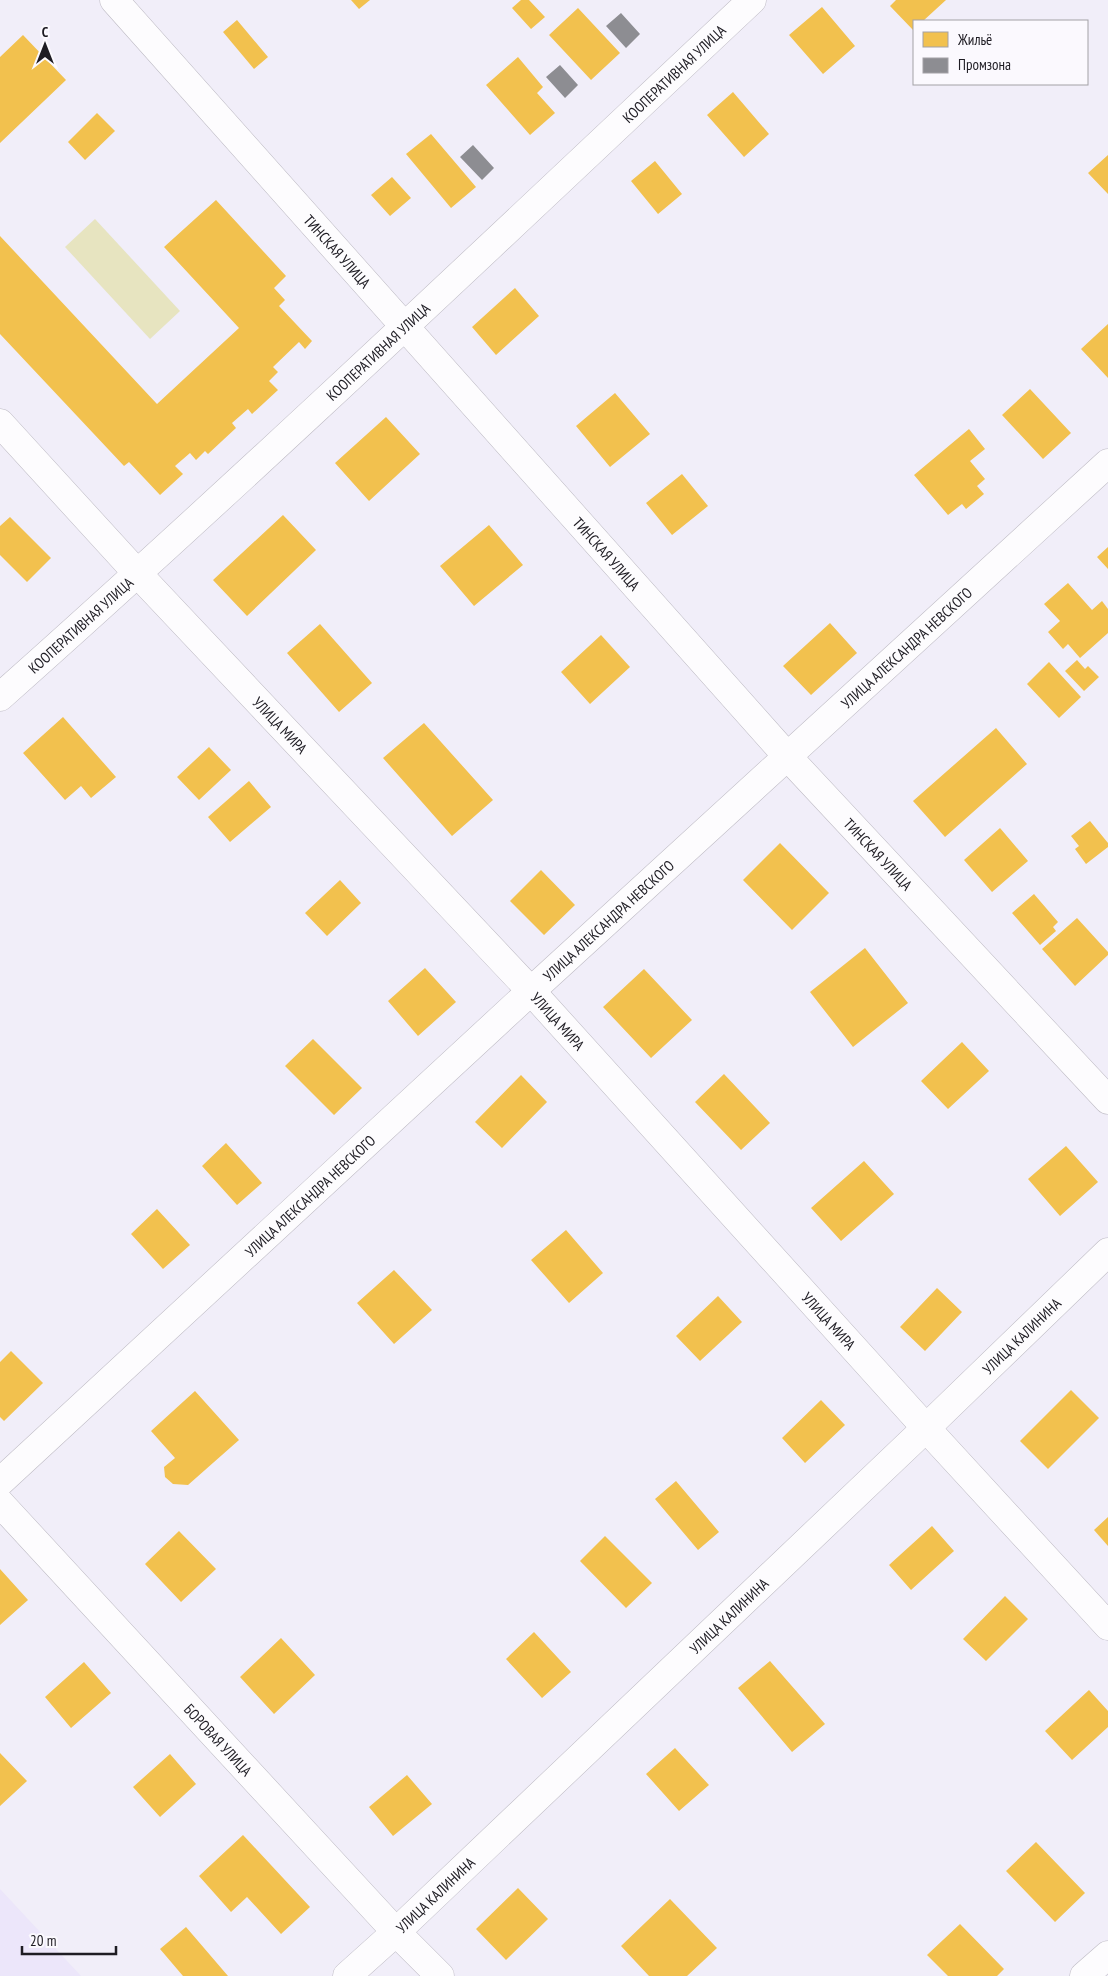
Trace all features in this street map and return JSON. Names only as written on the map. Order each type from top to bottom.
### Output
[{"type":"street","name":"ТИНСКАЯ УЛИЦА","points":[[114,0],[787,756],[1108,1100]]},
{"type":"street","name":"КООПЕРАТИВНАЯ УЛИЦА","points":[[0,697],[138,574],[406,326],[752,0]]},
{"type":"street","name":"УЛИЦА МИРА","points":[[0,423],[138,574],[531,991],[926,1428],[1108,1626]]},
{"type":"street","name":"УЛИЦА АЛЕКСАНДРА НЕВСКОГО","points":[[0,1482],[531,991],[1108,463]]},
{"type":"street","name":"УЛИЦА КАЛИНИНА","points":[[347,1976],[396,1932],[926,1428],[1108,1252]]},
{"type":"street","name":"БОРОВАЯ УЛИЦА","points":[[0,1503],[396,1932],[440,1976]]},
{"type":"street","points":[[1084,1976],[1108,1955]]},
{"type":"shaded area","points":[[95,219],[180,311],[150,339],[65,247]]},
{"type":"shaded area","points":[[0,1889],[81,1976],[0,1976]]},
{"type":"building: Жильё","points":[[351,0],[370,0],[359,9]]},
{"type":"building: Жильё","points":[[521,0],[529,0],[545,17],[531,29],[512,8]]},
{"type":"building: Жильё","points":[[896,0],[946,0],[924,20],[913,20],[913,30],[890,6]]},
{"type":"building: Жильё","points":[[822,7],[855,46],[823,74],[789,35]]},
{"type":"building: Жильё","points":[[578,8],[620,53],[591,80],[549,35]]},
{"type":"building: Жильё","points":[[237,20],[268,57],[254,69],[223,32]]},
{"type":"building: Жильё","points":[[23,35],[66,80],[0,143],[0,57]]},
{"type":"building: Жильё","points":[[518,57],[543,87],[537,93],[555,113],[530,135],[486,85]]},
{"type":"building: Жильё","points":[[733,92],[769,134],[744,157],[707,115]]},
{"type":"building: Жильё","points":[[97,113],[115,131],[85,160],[68,142]]},
{"type":"building: Жильё","points":[[431,134],[476,187],[451,208],[406,154]]},
{"type":"building: Жильё","points":[[1108,155],[1108,194],[1088,173]]},
{"type":"building: Жильё","points":[[655,161],[682,194],[658,214],[631,181]]},
{"type":"building: Жильё","points":[[392,177],[411,198],[390,216],[371,195]]},
{"type":"building: Жильё","points":[[216,200],[286,276],[274,288],[285,300],[279,306],[312,341],[305,349],[299,342],[273,367],[278,372],[269,381],[278,390],[252,414],[248,409],[232,423],[236,428],[208,454],[205,451],[196,460],[190,453],[175,466],[183,474],[160,495],[129,462],[124,466],[0,334],[0,236],[157,404],[239,328],[164,247]]},
{"type":"building: Жильё","points":[[515,288],[539,316],[496,355],[472,327]]},
{"type":"building: Жильё","points":[[1108,324],[1108,378],[1081,349]]},
{"type":"building: Жильё","points":[[1030,389],[1071,433],[1043,459],[1002,415]]},
{"type":"building: Жильё","points":[[615,393],[650,434],[610,467],[576,426]]},
{"type":"building: Жильё","points":[[386,417],[420,454],[369,501],[335,463]]},
{"type":"building: Жильё","points":[[969,429],[985,449],[970,461],[985,479],[977,486],[984,494],[966,509],[962,504],[948,515],[914,475]]},
{"type":"building: Жильё","points":[[682,474],[708,506],[672,535],[646,503]]},
{"type":"building: Жильё","points":[[283,515],[316,550],[247,616],[213,580]]},
{"type":"building: Жильё","points":[[10,517],[51,558],[27,582],[0,555],[0,526]]},
{"type":"building: Жильё","points":[[489,525],[523,565],[474,606],[440,566]]},
{"type":"building: Жильё","points":[[1108,547],[1108,569],[1097,557]]},
{"type":"building: Жильё","points":[[1068,583],[1092,610],[1102,601],[1108,609],[1108,633],[1080,658],[1068,644],[1063,649],[1048,632],[1060,621],[1044,604]]},
{"type":"building: Жильё","points":[[830,623],[857,653],[811,695],[783,666]]},
{"type":"building: Жильё","points":[[320,624],[372,683],[339,712],[287,653]]},
{"type":"building: Жильё","points":[[601,635],[630,667],[590,704],[561,672]]},
{"type":"building: Жильё","points":[[1077,660],[1085,669],[1088,666],[1099,677],[1084,691],[1065,671]]},
{"type":"building: Жильё","points":[[1049,662],[1081,697],[1059,718],[1027,684]]},
{"type":"building: Жильё","points":[[63,717],[116,777],[91,798],[81,786],[65,800],[23,753]]},
{"type":"building: Жильё","points":[[424,723],[493,800],[452,836],[383,758]]},
{"type":"building: Жильё","points":[[996,728],[1027,764],[945,837],[913,801]]},
{"type":"building: Жильё","points":[[209,747],[231,770],[199,800],[177,777]]},
{"type":"building: Жильё","points":[[249,781],[271,807],[230,842],[208,817]]},
{"type":"building: Жильё","points":[[1090,821],[1108,843],[1108,847],[1086,864],[1075,849],[1079,846],[1071,836]]},
{"type":"building: Жильё","points":[[1000,828],[1028,861],[992,892],[964,860]]},
{"type":"building: Жильё","points":[[780,843],[829,893],[792,930],[743,880]]},
{"type":"building: Жильё","points":[[541,870],[575,905],[544,935],[510,901]]},
{"type":"building: Жильё","points":[[340,880],[361,903],[327,936],[305,913]]},
{"type":"building: Жильё","points":[[1034,894],[1058,922],[1053,927],[1056,931],[1040,945],[1012,913]]},
{"type":"building: Жильё","points":[[1077,918],[1108,952],[1108,955],[1075,986],[1042,949]]},
{"type":"building: Жильё","points":[[865,948],[908,1003],[853,1047],[810,992]]},
{"type":"building: Жильё","points":[[425,968],[456,1002],[418,1036],[388,1001]]},
{"type":"building: Жильё","points":[[644,969],[692,1020],[651,1058],[603,1007]]},
{"type":"building: Жильё","points":[[313,1039],[362,1088],[334,1115],[285,1066]]},
{"type":"building: Жильё","points":[[962,1042],[989,1071],[948,1109],[921,1081]]},
{"type":"building: Жильё","points":[[724,1074],[770,1123],[741,1150],[695,1102]]},
{"type":"building: Жильё","points":[[521,1075],[547,1102],[502,1148],[475,1122]]},
{"type":"building: Жильё","points":[[226,1143],[262,1183],[237,1205],[202,1166]]},
{"type":"building: Жильё","points":[[1066,1146],[1098,1182],[1060,1216],[1028,1179]]},
{"type":"building: Жильё","points":[[864,1161],[894,1194],[841,1241],[811,1208]]},
{"type":"building: Жильё","points":[[157,1209],[190,1245],[163,1269],[131,1234]]},
{"type":"building: Жильё","points":[[566,1230],[603,1273],[569,1303],[531,1260]]},
{"type":"building: Жильё","points":[[394,1270],[432,1310],[394,1344],[357,1303]]},
{"type":"building: Жильё","points":[[937,1288],[962,1312],[925,1351],[900,1327]]},
{"type":"building: Жильё","points":[[718,1296],[742,1322],[700,1361],[676,1336]]},
{"type":"building: Жильё","points":[[11,1351],[43,1383],[4,1421],[0,1417],[0,1362]]},
{"type":"building: Жильё","points":[[1071,1390],[1099,1418],[1048,1469],[1020,1441]]},
{"type":"building: Жильё","points":[[195,1391],[239,1440],[188,1485],[173,1484],[165,1477],[164,1467],[175,1458],[151,1431]]},
{"type":"building: Жильё","points":[[821,1400],[845,1425],[805,1463],[782,1438]]},
{"type":"building: Жильё","points":[[676,1481],[719,1532],[698,1550],[655,1499]]},
{"type":"building: Жильё","points":[[1108,1517],[1108,1546],[1094,1530]]},
{"type":"building: Жильё","points":[[932,1526],[954,1551],[911,1590],[889,1565]]},
{"type":"building: Жильё","points":[[179,1531],[216,1569],[181,1602],[145,1564]]},
{"type":"building: Жильё","points":[[605,1536],[652,1583],[626,1608],[580,1561]]},
{"type":"building: Жильё","points":[[0,1569],[28,1600],[0,1625]]},
{"type":"building: Жильё","points":[[1005,1596],[1028,1619],[986,1661],[963,1639]]},
{"type":"building: Жильё","points":[[534,1632],[571,1672],[542,1698],[506,1659]]},
{"type":"building: Жильё","points":[[281,1638],[315,1675],[274,1714],[240,1677]]},
{"type":"building: Жильё","points":[[770,1661],[825,1724],[792,1752],[738,1688]]},
{"type":"building: Жильё","points":[[84,1662],[111,1693],[71,1728],[45,1697]]},
{"type":"building: Жильё","points":[[1089,1690],[1108,1711],[1108,1727],[1072,1760],[1045,1731]]},
{"type":"building: Жильё","points":[[675,1748],[709,1785],[679,1811],[646,1774]]},
{"type":"building: Жильё","points":[[0,1753],[27,1781],[0,1806]]},
{"type":"building: Жильё","points":[[170,1754],[196,1784],[160,1817],[133,1787]]},
{"type":"building: Жильё","points":[[407,1775],[432,1804],[393,1836],[369,1807]]},
{"type":"building: Жильё","points":[[243,1835],[310,1907],[281,1934],[247,1897],[231,1912],[199,1876]]},
{"type":"building: Жильё","points":[[1036,1842],[1085,1893],[1055,1922],[1006,1871]]},
{"type":"building: Жильё","points":[[518,1888],[548,1919],[506,1960],[476,1929]]},
{"type":"building: Жильё","points":[[670,1899],[717,1948],[687,1976],[649,1976],[621,1946]]},
{"type":"building: Жильё","points":[[960,1924],[1004,1969],[997,1976],[948,1976],[927,1955]]},
{"type":"building: Жильё","points":[[186,1927],[228,1976],[183,1976],[160,1949]]},
{"type":"building: Промзона","points":[[621,13],[640,34],[626,48],[606,26]]},
{"type":"building: Промзона","points":[[560,65],[578,85],[565,98],[546,77]]},
{"type":"building: Промзона","points":[[473,145],[494,168],[482,180],[460,157]]}]
